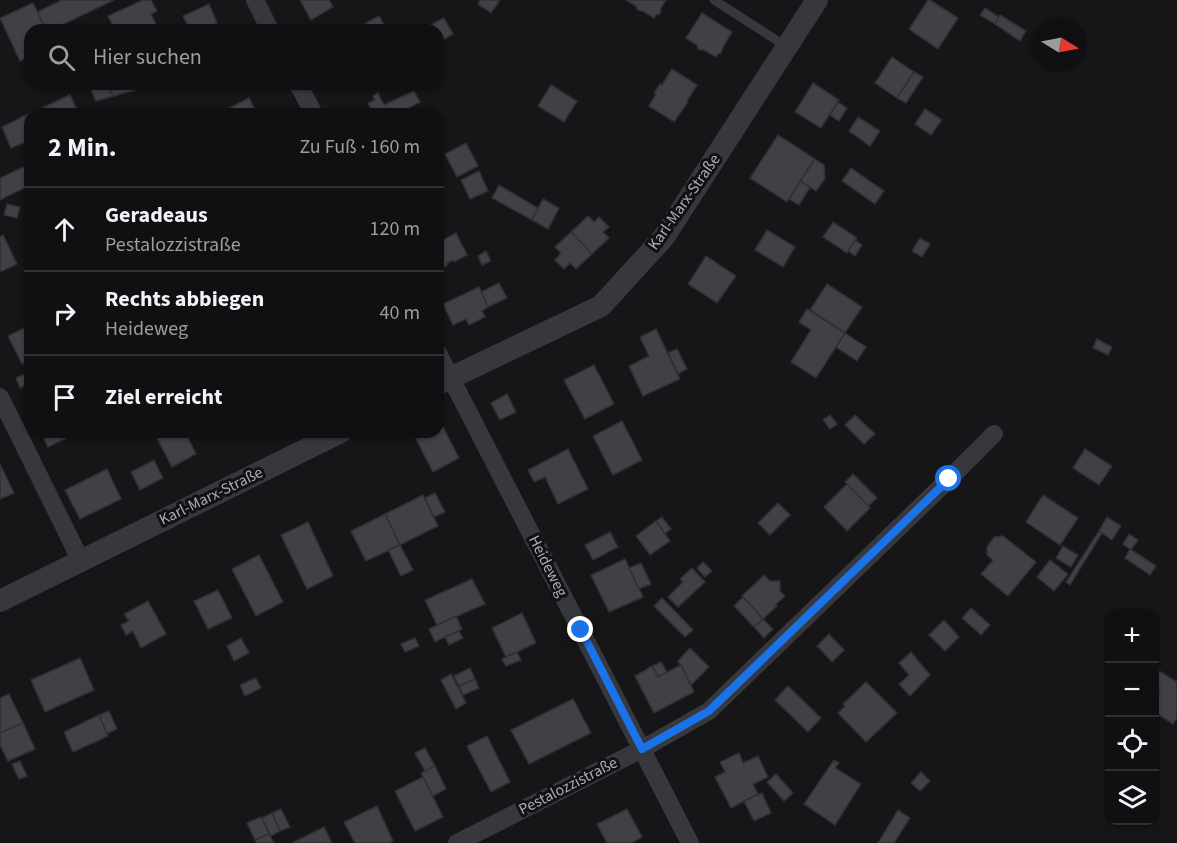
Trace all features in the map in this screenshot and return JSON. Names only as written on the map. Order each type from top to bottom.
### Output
[{"type":"street","points":[[255,0],[267,24]]},
{"type":"street","name":"Karl-Marx-Straße","points":[[444,381],[600,306],[664,237],[817,0]]},
{"type":"street","points":[[301,90],[311,108]]},
{"type":"street","name":"Heideweg","points":[[444,381],[642,749],[690,843]]},
{"type":"street","points":[[0,397],[81,561]]},
{"type":"street","name":"Pestalozzistraße","points":[[457,843],[642,749],[709,711],[994,434]]},
{"type":"street","name":"Karl-Marx-Straße","points":[[1,598],[81,561],[329,438]]},
{"type":"lane","points":[[714,0],[787,47]]},
{"type":"building","points":[[62,0],[114,0],[64,24],[43,24],[37,12]]},
{"type":"building","points":[[143,0],[151,0],[157,11],[151,14],[156,24],[112,24],[108,16]]},
{"type":"building","points":[[300,0],[329,0],[333,7],[311,20]]},
{"type":"building","points":[[480,0],[500,0],[491,13],[478,4]]},
{"type":"building","points":[[626,0],[666,0],[660,14],[654,18]]},
{"type":"building","points":[[928,0],[958,18],[938,49],[909,29]]},
{"type":"building","points":[[33,3],[43,24],[24,24],[24,59],[20,61],[0,18]]},
{"type":"building","points":[[209,4],[217,23],[187,24],[183,16]]},
{"type":"building","points":[[985,8],[999,17],[995,24],[980,15]]},
{"type":"building","points":[[702,13],[732,32],[721,53],[716,57],[698,49],[697,45],[686,38]]},
{"type":"building","points":[[1000,15],[1026,31],[1020,41],[995,24]]},
{"type":"building","points":[[379,16],[384,24],[364,24]]},
{"type":"building","points":[[444,18],[453,34],[444,39],[444,24],[432,24]]},
{"type":"building","points":[[892,57],[914,72],[897,98],[875,83]]},
{"type":"building","points":[[672,69],[697,85],[674,122],[649,106],[656,94],[654,93]]},
{"type":"building","points":[[914,72],[923,77],[906,103],[897,98]]},
{"type":"building","points":[[813,83],[839,100],[821,128],[795,112]]},
{"type":"building","points":[[551,85],[577,101],[564,122],[538,106]]},
{"type":"building","points":[[91,90],[110,90],[113,96],[96,101]]},
{"type":"building","points":[[110,90],[136,90],[113,96]]},
{"type":"building","points":[[414,91],[420,102],[409,108],[371,108],[368,103],[375,100],[373,96],[378,93],[384,105]]},
{"type":"building","points":[[70,95],[76,108],[42,108]]},
{"type":"building","points":[[249,98],[254,108],[229,108]]},
{"type":"building","points":[[838,102],[847,108],[839,121],[830,115]]},
{"type":"building","points":[[925,109],[942,120],[931,135],[915,124]]},
{"type":"building","points":[[24,116],[24,143],[11,148],[2,127]]},
{"type":"building","points":[[858,117],[880,131],[870,146],[849,131]]},
{"type":"building","points":[[778,135],[815,159],[787,202],[750,178]]},
{"type":"building","points":[[466,143],[478,166],[457,177],[445,154]]},
{"type":"building","points":[[815,159],[824,165],[825,179],[816,191],[800,181]]},
{"type":"building","points":[[24,167],[24,188],[0,200],[0,178]]},
{"type":"building","points":[[851,168],[884,191],[875,204],[842,181]]},
{"type":"building","points":[[479,171],[488,191],[470,199],[461,180]]},
{"type":"building","points":[[800,181],[810,187],[799,205],[789,199]]},
{"type":"building","points":[[499,185],[538,208],[532,220],[492,198]]},
{"type":"building","points":[[543,199],[559,208],[548,229],[532,220]]},
{"type":"building","points":[[7,204],[20,207],[17,218],[4,215]]},
{"type":"building","points":[[588,216],[594,222],[599,217],[609,227],[603,232],[609,238],[592,254],[571,232]]},
{"type":"building","points":[[833,222],[857,238],[847,253],[823,237]]},
{"type":"building","points":[[767,230],[795,247],[783,267],[755,250]]},
{"type":"building","points":[[571,232],[592,254],[576,269],[570,263],[564,269],[555,260],[561,253],[555,247]]},
{"type":"building","points":[[456,233],[467,255],[447,263],[448,265],[444,267],[444,239]]},
{"type":"building","points":[[3,235],[17,264],[0,272],[0,237]]},
{"type":"building","points":[[920,238],[930,244],[922,257],[912,251]]},
{"type":"building","points":[[855,240],[862,245],[855,256],[848,251]]},
{"type":"building","points":[[486,251],[491,261],[482,265],[478,256]]},
{"type":"building","points":[[706,256],[736,276],[717,303],[688,284]]},
{"type":"building","points":[[499,283],[507,298],[488,307],[481,292]]},
{"type":"building","points":[[827,284],[862,307],[845,333],[810,310]]},
{"type":"building","points":[[479,287],[488,307],[482,311],[485,317],[469,325],[466,319],[453,325],[444,304]]},
{"type":"building","points":[[807,309],[845,333],[816,378],[791,362],[811,330],[799,322]]},
{"type":"building","points":[[24,328],[24,363],[22,364],[8,336]]},
{"type":"building","points":[[656,329],[680,379],[643,396],[629,366],[649,356],[640,337]]},
{"type":"building","points":[[845,333],[866,347],[857,361],[836,347]]},
{"type":"building","points":[[1097,339],[1112,347],[1108,355],[1093,348]]},
{"type":"building","points":[[677,349],[687,369],[678,374],[668,353]]},
{"type":"building","points":[[594,365],[614,404],[585,419],[564,380]]},
{"type":"building","points":[[24,375],[24,386],[20,388],[16,378]]},
{"type":"building","points":[[507,394],[516,412],[500,420],[491,403]]},
{"type":"building","points":[[830,415],[837,424],[830,429],[823,420]]},
{"type":"building","points":[[855,415],[875,434],[864,444],[845,425]]},
{"type":"building","points":[[622,421],[642,460],[613,475],[593,436]]},
{"type":"building","points":[[444,429],[459,458],[433,472],[416,439],[444,438]]},
{"type":"building","points":[[44,438],[67,438],[48,447]]},
{"type":"building","points":[[157,438],[188,438],[196,454],[172,467]]},
{"type":"building","points":[[568,449],[588,489],[558,504],[545,477],[534,482],[528,470]]},
{"type":"building","points":[[1085,449],[1112,466],[1099,485],[1073,468]]},
{"type":"building","points":[[154,460],[163,478],[140,490],[131,472]]},
{"type":"building","points":[[0,464],[14,493],[0,499]]},
{"type":"building","points":[[107,469],[121,499],[80,519],[65,490]]},
{"type":"building","points":[[853,474],[877,498],[868,506],[845,482]]},
{"type":"building","points":[[847,484],[870,508],[847,531],[824,507]]},
{"type":"building","points":[[435,493],[445,512],[434,517],[425,498]]},
{"type":"building","points":[[423,495],[438,526],[400,545],[385,514]]},
{"type":"building","points":[[1043,495],[1078,518],[1060,545],[1026,522]]},
{"type":"building","points":[[778,503],[790,515],[770,535],[758,523]]},
{"type":"building","points":[[385,514],[400,545],[366,561],[351,531]]},
{"type":"building","points":[[662,517],[671,529],[664,534],[656,521]]},
{"type":"building","points":[[1107,517],[1121,526],[1112,540],[1099,531]]},
{"type":"building","points":[[656,521],[670,541],[650,555],[636,536]]},
{"type":"building","points":[[308,522],[333,576],[307,589],[281,535]]},
{"type":"building","points":[[1099,531],[1102,533],[1070,585],[1066,582]]},
{"type":"building","points":[[610,532],[618,547],[593,560],[585,545]]},
{"type":"building","points":[[1129,534],[1138,540],[1131,550],[1123,544]]},
{"type":"building","points":[[1003,536],[1036,562],[1008,596],[981,574],[993,560],[987,555],[987,547],[994,537]]},
{"type":"building","points":[[400,545],[413,570],[401,576],[388,550]]},
{"type":"building","points":[[1063,546],[1078,555],[1071,567],[1056,558]]},
{"type":"building","points":[[1130,549],[1156,566],[1150,575],[1125,558]]},
{"type":"building","points":[[259,555],[283,602],[256,616],[232,569]]},
{"type":"building","points":[[625,559],[643,597],[609,612],[591,575]]},
{"type":"building","points":[[1050,560],[1068,574],[1054,591],[1037,577]]},
{"type":"building","points":[[703,562],[712,571],[705,577],[697,568]]},
{"type":"building","points":[[641,563],[651,584],[639,589],[629,568]]},
{"type":"building","points":[[692,568],[705,582],[678,607],[668,597],[683,582],[680,579]]},
{"type":"building","points":[[764,575],[770,581],[780,581],[780,591],[785,596],[763,619],[742,596]]},
{"type":"building","points":[[472,579],[485,604],[437,625],[425,600]]},
{"type":"building","points":[[218,590],[232,618],[208,629],[194,601]]},
{"type":"building","points":[[743,597],[763,619],[754,627],[734,606]]},
{"type":"building","points":[[662,598],[693,630],[685,637],[654,606]]},
{"type":"building","points":[[148,601],[166,634],[141,648],[133,631],[126,635],[121,625],[129,621],[124,614]]},
{"type":"building","points":[[971,608],[990,625],[981,635],[962,618]]},
{"type":"building","points":[[522,613],[536,643],[506,657],[492,628]]},
{"type":"building","points":[[456,616],[462,629],[435,642],[429,629]]},
{"type":"building","points":[[763,619],[773,629],[764,638],[754,627]]},
{"type":"building","points":[[944,620],[959,637],[945,651],[929,635]]},
{"type":"building","points":[[459,631],[463,638],[449,645],[445,637]]},
{"type":"building","points":[[829,634],[844,650],[832,662],[817,646]]},
{"type":"building","points":[[241,638],[249,653],[234,661],[227,646]]},
{"type":"building","points":[[415,638],[419,646],[405,652],[401,644]]},
{"type":"building","points":[[690,648],[709,667],[691,685],[678,661]]},
{"type":"building","points":[[517,652],[521,660],[506,666],[502,659]]},
{"type":"building","points":[[911,652],[930,675],[910,696],[899,684],[909,675],[899,663]]},
{"type":"building","points":[[80,658],[94,690],[45,712],[31,680]]},
{"type":"building","points":[[661,662],[667,672],[658,677],[652,666]]},
{"type":"building","points":[[681,665],[694,692],[654,713],[635,676],[652,666],[658,677]]},
{"type":"building","points":[[470,668],[475,679],[459,686],[454,676]]},
{"type":"building","points":[[1159,671],[1177,682],[1177,718],[1173,724],[1159,715]]},
{"type":"building","points":[[451,674],[466,703],[456,709],[441,680]]},
{"type":"building","points":[[256,678],[261,688],[245,696],[240,685]]},
{"type":"building","points":[[475,679],[479,688],[463,695],[459,686]]},
{"type":"building","points":[[866,682],[897,713],[866,742],[838,713],[845,706],[843,704]]},
{"type":"building","points":[[788,686],[821,718],[808,732],[775,700]]},
{"type":"building","points":[[9,694],[23,723],[0,733],[0,698]]},
{"type":"building","points":[[573,699],[591,733],[529,764],[511,730]]},
{"type":"building","points":[[109,711],[117,729],[107,734],[99,715]]},
{"type":"building","points":[[99,715],[108,736],[73,752],[64,732]]},
{"type":"building","points":[[23,723],[35,749],[8,761],[0,745],[0,733]]},
{"type":"building","points":[[487,736],[510,782],[491,792],[467,746]]},
{"type":"building","points":[[425,748],[435,766],[425,771],[415,753]]},
{"type":"building","points":[[739,753],[743,763],[758,756],[768,777],[753,784],[758,794],[731,808],[715,777],[725,772],[720,762]]},
{"type":"building","points":[[834,760],[839,763],[835,768],[861,784],[835,825],[804,804]]},
{"type":"building","points":[[20,761],[27,776],[19,779],[12,764]]},
{"type":"building","points":[[435,766],[446,789],[433,796],[421,773]]},
{"type":"building","points":[[921,772],[930,781],[920,791],[911,783]]},
{"type":"building","points":[[776,774],[793,793],[784,801],[767,782]]},
{"type":"building","points":[[423,777],[443,817],[415,831],[395,791]]},
{"type":"building","points":[[762,793],[771,813],[754,821],[744,801]]},
{"type":"building","points":[[377,806],[393,841],[355,843],[344,822]]},
{"type":"building","points":[[281,809],[290,827],[280,831],[272,813]]},
{"type":"building","points":[[627,809],[642,837],[631,843],[607,843],[597,824]]},
{"type":"building","points":[[898,810],[910,818],[894,843],[878,843]]},
{"type":"building","points":[[272,813],[280,831],[271,836],[262,818]]},
{"type":"building","points":[[261,817],[269,834],[255,840],[247,823]]},
{"type":"building","points":[[324,827],[332,843],[292,843]]},
{"type":"building","points":[[269,834],[274,843],[257,843],[255,840]]},
{"type":"route","points":[[581,630],[642,749],[709,711],[949,479]]}]
